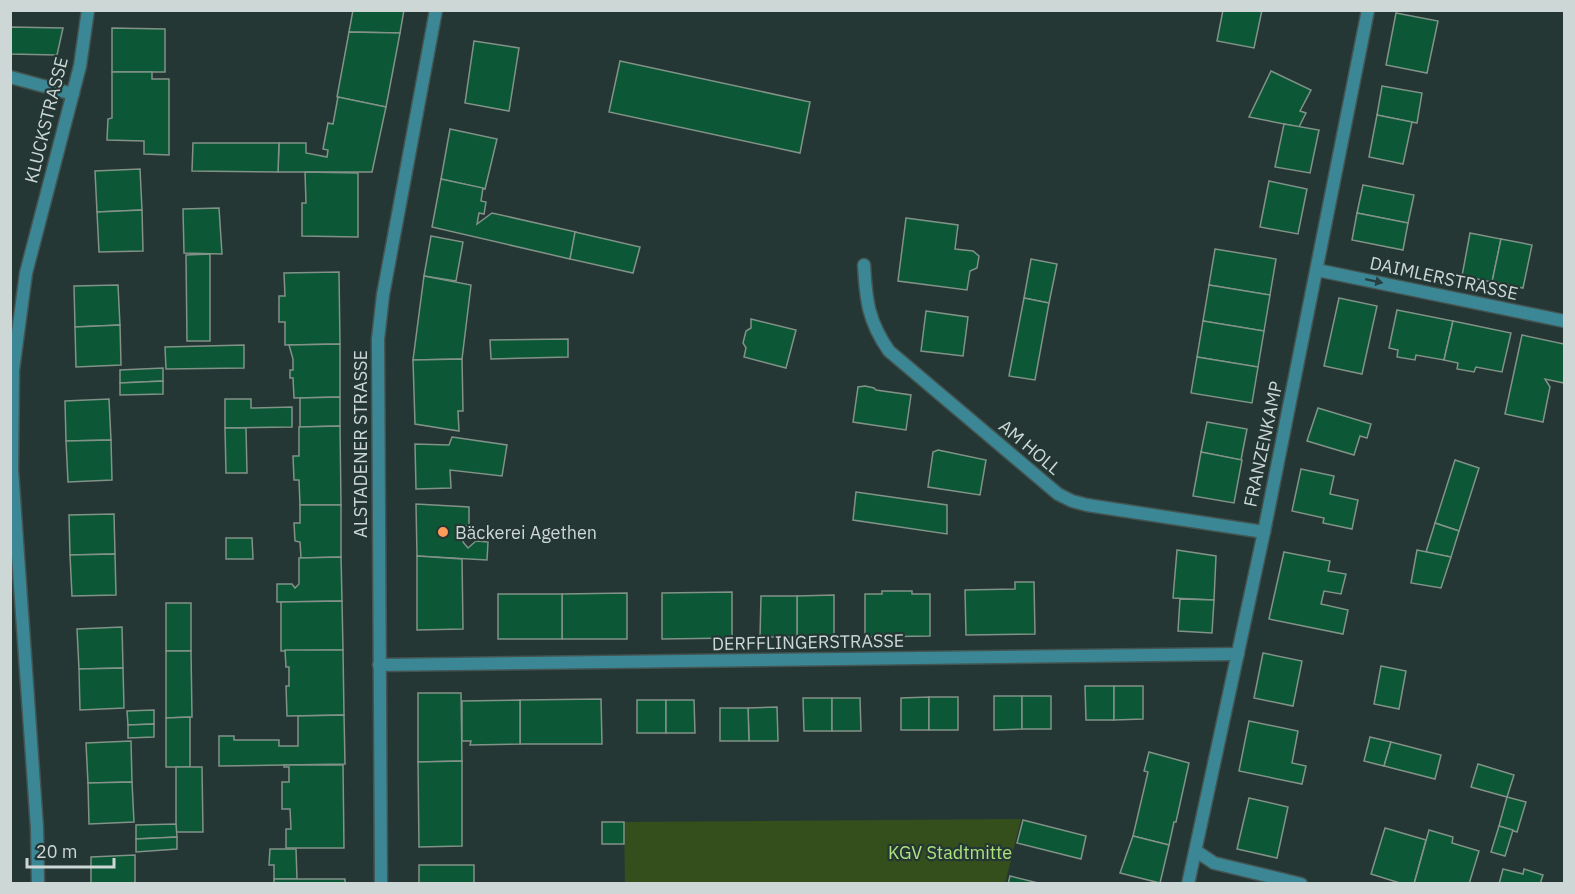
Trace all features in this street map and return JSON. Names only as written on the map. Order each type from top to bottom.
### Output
[{"type":"street","name":"KLUCKSTRASSE","points":[[38,884],[29,708],[12,470],[13,370],[26,273],[80,66],[88,10]]},
{"type":"street","name":"ALSTADENER STRASSE","points":[[381,884],[378,339],[383,295],[436,10]]},
{"type":"street","name":"FRANZENKAMP","points":[[1188,884],[1264,532],[1368,10]]},
{"type":"street","points":[[10,77],[73,94]]},
{"type":"street","name":"AM HOLL","points":[[864,265],[869,313],[873,326],[889,351],[1058,494],[1072,501],[1097,506],[1264,532]]},
{"type":"street","name":"DAIMLERSTRASSE","points":[[1317,270],[1564,321]]},
{"type":"street","name":"DERFFLINGERSTRASSE","points":[[379,665],[1238,654]]},
{"type":"street","points":[[1196,851],[1214,863],[1301,884]]},
{"type":"green space","name":"KGV Stadtmitte","points":[[1021,819],[1005,884],[625,883],[624,822]]},
{"type":"building","points":[[353,10],[404,10],[400,33],[349,32]]},
{"type":"building","points":[[1223,10],[1262,10],[1254,48],[1217,41]]},
{"type":"building","points":[[1396,13],[1438,21],[1427,73],[1386,65]]},
{"type":"building","points":[[10,27],[63,28],[57,55],[10,54]]},
{"type":"building","points":[[112,28],[165,29],[165,72],[112,72]]},
{"type":"building","points":[[349,32],[400,33],[386,107],[337,97]]},
{"type":"building","points":[[474,41],[519,48],[509,111],[465,103]]},
{"type":"building","points":[[620,61],[810,102],[800,153],[609,112]]},
{"type":"building","points":[[1271,71],[1311,90],[1300,111],[1306,113],[1299,127],[1249,117]]},
{"type":"building","points":[[112,72],[152,72],[152,79],[169,79],[169,155],[144,154],[144,141],[107,140],[108,119],[112,118]]},
{"type":"building","points":[[1382,86],[1422,93],[1417,123],[1377,115]]},
{"type":"building","points":[[338,97],[386,107],[372,172],[278,172],[279,143],[306,143],[306,153],[327,157],[328,150],[323,149],[328,123],[333,124]]},
{"type":"building","points":[[1377,115],[1412,122],[1403,164],[1369,157]]},
{"type":"building","points":[[1284,124],[1319,130],[1310,173],[1275,167]]},
{"type":"building","points":[[450,129],[497,139],[485,189],[441,179]]},
{"type":"building","points":[[193,143],[279,143],[278,172],[192,171]]},
{"type":"building","points":[[140,169],[142,210],[97,212],[95,171]]},
{"type":"building","points":[[305,172],[358,173],[358,237],[302,236],[302,203],[306,203]]},
{"type":"building","points":[[441,179],[483,188],[481,201],[486,202],[484,214],[479,213],[477,224],[492,213],[576,232],[570,259],[432,227]]},
{"type":"building","points":[[1269,181],[1307,189],[1298,234],[1260,227]]},
{"type":"building","points":[[1363,185],[1414,195],[1408,223],[1357,213]]},
{"type":"building","points":[[219,208],[222,254],[184,253],[183,209]]},
{"type":"building","points":[[142,210],[143,251],[99,252],[97,212]]},
{"type":"building","points":[[1357,213],[1408,223],[1403,250],[1352,240]]},
{"type":"building","points":[[906,218],[958,225],[955,249],[973,251],[979,256],[977,268],[970,271],[967,290],[898,281]]},
{"type":"building","points":[[575,232],[640,247],[633,273],[570,259]]},
{"type":"building","points":[[1470,233],[1501,239],[1492,282],[1462,276]]},
{"type":"building","points":[[431,236],[463,242],[456,281],[424,276]]},
{"type":"building","points":[[1501,239],[1532,245],[1523,288],[1492,282]]},
{"type":"building","points":[[1215,249],[1276,259],[1270,295],[1209,285]]},
{"type":"building","points":[[210,254],[210,341],[187,341],[186,255]]},
{"type":"building","points":[[1031,259],[1057,264],[1049,303],[1024,298]]},
{"type":"building","points":[[339,272],[340,344],[285,345],[285,322],[279,322],[279,296],[285,296],[284,273]]},
{"type":"building","points":[[424,276],[471,285],[462,359],[413,360]]},
{"type":"building","points":[[118,285],[120,325],[75,327],[74,286]]},
{"type":"building","points":[[1209,285],[1270,295],[1264,331],[1203,321]]},
{"type":"building","points":[[1024,298],[1049,303],[1035,380],[1009,376]]},
{"type":"building","points":[[1339,298],[1377,306],[1362,374],[1324,366]]},
{"type":"building","points":[[1397,310],[1453,321],[1444,360],[1416,355],[1415,360],[1397,357],[1398,350],[1389,348]]},
{"type":"building","points":[[926,311],[968,317],[963,356],[921,351]]},
{"type":"building","points":[[751,319],[796,330],[786,368],[744,357],[746,348],[743,343],[746,331],[751,328]]},
{"type":"building","points":[[1203,321],[1264,331],[1258,367],[1197,357]]},
{"type":"building","points":[[1453,321],[1511,333],[1502,372],[1476,367],[1474,372],[1457,369],[1458,363],[1444,360]]},
{"type":"building","points":[[120,325],[121,365],[76,367],[75,327]]},
{"type":"building","points":[[1522,335],[1564,344],[1564,383],[1545,379],[1550,387],[1543,422],[1505,414]]},
{"type":"building","points":[[568,339],[568,357],[491,359],[490,340]]},
{"type":"building","points":[[340,344],[340,397],[294,398],[293,378],[290,378],[293,359],[289,345]]},
{"type":"building","points":[[244,345],[244,368],[166,369],[165,347]]},
{"type":"building","points":[[1197,357],[1258,367],[1252,403],[1191,393]]},
{"type":"building","points":[[462,359],[463,411],[458,411],[459,431],[415,424],[413,360]]},
{"type":"building","points":[[163,368],[163,381],[120,383],[120,370]]},
{"type":"building","points":[[163,381],[163,394],[120,395],[120,383]]},
{"type":"building","points":[[865,386],[876,390],[911,395],[906,430],[853,422],[858,387]]},
{"type":"building","points":[[340,397],[340,426],[300,427],[300,398]]},
{"type":"building","points":[[109,399],[111,440],[66,441],[65,401]]},
{"type":"building","points":[[225,399],[251,399],[251,408],[292,407],[292,427],[225,428]]},
{"type":"building","points":[[1318,408],[1371,424],[1367,438],[1360,436],[1354,455],[1307,441]]},
{"type":"building","points":[[1207,422],[1247,429],[1241,460],[1201,452]]},
{"type":"building","points":[[340,426],[341,505],[300,505],[299,480],[294,480],[293,456],[299,456],[299,427]]},
{"type":"building","points":[[225,428],[246,428],[247,473],[226,473]]},
{"type":"building","points":[[452,437],[507,445],[502,476],[450,470],[451,488],[416,489],[415,444],[449,445]]},
{"type":"building","points":[[111,440],[112,480],[68,482],[66,441]]},
{"type":"building","points":[[938,450],[986,460],[980,495],[928,487],[933,452]]},
{"type":"building","points":[[1201,452],[1242,460],[1234,503],[1193,496]]},
{"type":"building","points":[[1455,460],[1479,468],[1459,531],[1435,523]]},
{"type":"building","points":[[1301,469],[1334,476],[1330,494],[1358,500],[1352,529],[1323,523],[1324,518],[1292,511]]},
{"type":"building","points":[[856,492],[947,505],[947,534],[853,520]]},
{"type":"building","points":[[416,504],[469,507],[469,526],[463,526],[463,542],[468,548],[476,541],[488,542],[487,560],[417,556]]},
{"type":"building","points":[[300,505],[341,505],[341,557],[301,558],[300,542],[295,541],[294,523],[300,523]]},
{"type":"building","points":[[114,514],[115,554],[70,555],[69,515]]},
{"type":"building","points":[[1435,523],[1459,531],[1451,557],[1426,552]]},
{"type":"building","points":[[226,538],[252,538],[253,559],[226,559]]},
{"type":"building","points":[[1177,550],[1216,556],[1214,600],[1173,598]]},
{"type":"building","points":[[1417,550],[1451,557],[1441,588],[1411,583]]},
{"type":"building","points":[[1284,552],[1330,561],[1328,571],[1346,574],[1341,594],[1324,591],[1321,604],[1348,610],[1343,634],[1269,619]]},
{"type":"building","points":[[115,554],[116,595],[72,596],[70,555]]},
{"type":"building","points":[[417,556],[462,559],[463,629],[417,630]]},
{"type":"building","points":[[341,557],[342,601],[277,602],[277,584],[292,584],[295,588],[299,584],[299,558]]},
{"type":"building","points":[[1015,582],[1034,582],[1035,634],[966,635],[965,590],[1015,589]]},
{"type":"building","points":[[882,591],[912,591],[912,594],[930,594],[930,636],[865,637],[865,594],[882,594]]},
{"type":"building","points":[[732,592],[732,638],[662,639],[662,593]]},
{"type":"building","points":[[627,593],[627,639],[562,639],[562,594]]},
{"type":"building","points":[[498,594],[562,594],[562,639],[498,639]]},
{"type":"building","points":[[834,595],[834,637],[797,637],[797,596]]},
{"type":"building","points":[[761,596],[797,596],[797,637],[760,637]]},
{"type":"building","points":[[1180,599],[1214,600],[1212,633],[1178,631]]},
{"type":"building","points":[[342,601],[343,650],[281,651],[281,602]]},
{"type":"building","points":[[166,603],[191,603],[191,651],[166,651]]},
{"type":"building","points":[[122,627],[123,668],[79,669],[77,629]]},
{"type":"building","points":[[285,650],[343,650],[344,715],[287,716],[286,686],[289,686],[289,667],[286,667]]},
{"type":"building","points":[[166,651],[191,651],[192,717],[166,718]]},
{"type":"building","points":[[1263,653],[1302,661],[1293,706],[1254,698]]},
{"type":"building","points":[[1381,666],[1406,671],[1399,709],[1374,704]]},
{"type":"building","points":[[123,668],[124,708],[80,710],[79,669]]},
{"type":"building","points":[[1085,686],[1114,686],[1114,720],[1086,720]]},
{"type":"building","points":[[1114,686],[1143,686],[1143,719],[1114,720]]},
{"type":"building","points":[[418,693],[461,693],[462,761],[418,762]]},
{"type":"building","points":[[994,696],[1022,696],[1022,729],[994,730]]},
{"type":"building","points":[[1022,696],[1051,696],[1051,729],[1022,729]]},
{"type":"building","points":[[929,697],[929,730],[901,730],[901,698]]},
{"type":"building","points":[[929,697],[958,697],[958,730],[929,730]]},
{"type":"building","points":[[803,698],[832,698],[832,731],[804,731]]},
{"type":"building","points":[[832,698],[860,698],[861,731],[832,731]]},
{"type":"building","points":[[601,699],[602,744],[520,744],[520,700]]},
{"type":"building","points":[[520,700],[520,744],[470,745],[471,741],[462,741],[462,701]]},
{"type":"building","points":[[637,700],[666,700],[666,733],[637,733]]},
{"type":"building","points":[[666,700],[694,700],[695,733],[666,733]]},
{"type":"building","points":[[777,707],[778,741],[749,741],[748,708]]},
{"type":"building","points":[[720,708],[748,708],[749,741],[720,741]]},
{"type":"building","points":[[154,710],[154,724],[128,725],[127,711]]},
{"type":"building","points":[[344,715],[345,764],[219,766],[219,736],[234,736],[234,740],[279,740],[279,746],[298,746],[298,716]]},
{"type":"building","points":[[190,717],[190,767],[166,767],[166,718]]},
{"type":"building","points":[[1249,721],[1298,731],[1292,763],[1306,766],[1302,784],[1239,771]]},
{"type":"building","points":[[154,724],[154,737],[128,738],[128,725]]},
{"type":"building","points":[[1370,737],[1391,742],[1384,766],[1364,761]]},
{"type":"building","points":[[131,741],[132,782],[88,783],[86,743]]},
{"type":"building","points":[[1391,742],[1441,755],[1435,779],[1384,766]]},
{"type":"building","points":[[1149,752],[1189,763],[1169,845],[1133,836],[1148,772],[1144,771]]},
{"type":"building","points":[[462,761],[462,846],[419,847],[418,762]]},
{"type":"building","points":[[1478,764],[1514,775],[1507,797],[1471,787]]},
{"type":"building","points":[[284,765],[343,765],[344,848],[286,848],[286,829],[291,829],[290,809],[282,809],[282,782],[289,782],[289,767],[284,767]]},
{"type":"building","points":[[176,767],[202,767],[203,832],[176,832]]},
{"type":"building","points":[[132,782],[134,822],[89,824],[88,783]]},
{"type":"building","points":[[1507,797],[1526,802],[1517,832],[1499,826]]},
{"type":"building","points":[[1249,798],[1288,807],[1277,858],[1237,849]]},
{"type":"building","points":[[1023,820],[1086,836],[1081,859],[1017,843]]},
{"type":"building","points":[[602,822],[624,822],[624,844],[602,844]]},
{"type":"building","points":[[176,824],[177,837],[136,839],[136,825]]},
{"type":"building","points":[[1499,826],[1513,830],[1505,856],[1491,852]]},
{"type":"building","points":[[1385,828],[1426,840],[1414,884],[1403,884],[1371,874]]},
{"type":"building","points":[[1429,830],[1453,837],[1452,843],[1479,851],[1469,884],[1414,884]]},
{"type":"building","points":[[1133,836],[1169,845],[1160,883],[1120,873]]},
{"type":"building","points":[[177,837],[177,849],[136,852],[136,839]]},
{"type":"building","points":[[270,849],[296,849],[297,879],[274,879],[274,865],[269,865]]},
{"type":"building","points":[[135,855],[135,884],[91,884],[91,857]]},
{"type":"building","points":[[419,865],[474,865],[474,884],[419,884]]},
{"type":"building","points":[[1503,869],[1523,874],[1524,869],[1543,875],[1540,884],[1499,884]]},
{"type":"building","points":[[1010,876],[1042,884],[1008,884]]},
{"type":"building","points":[[274,879],[345,879],[345,884],[274,884]]},
{"type":"place","name":"Bäckerei Agethen","points":[[443,532]]}]
